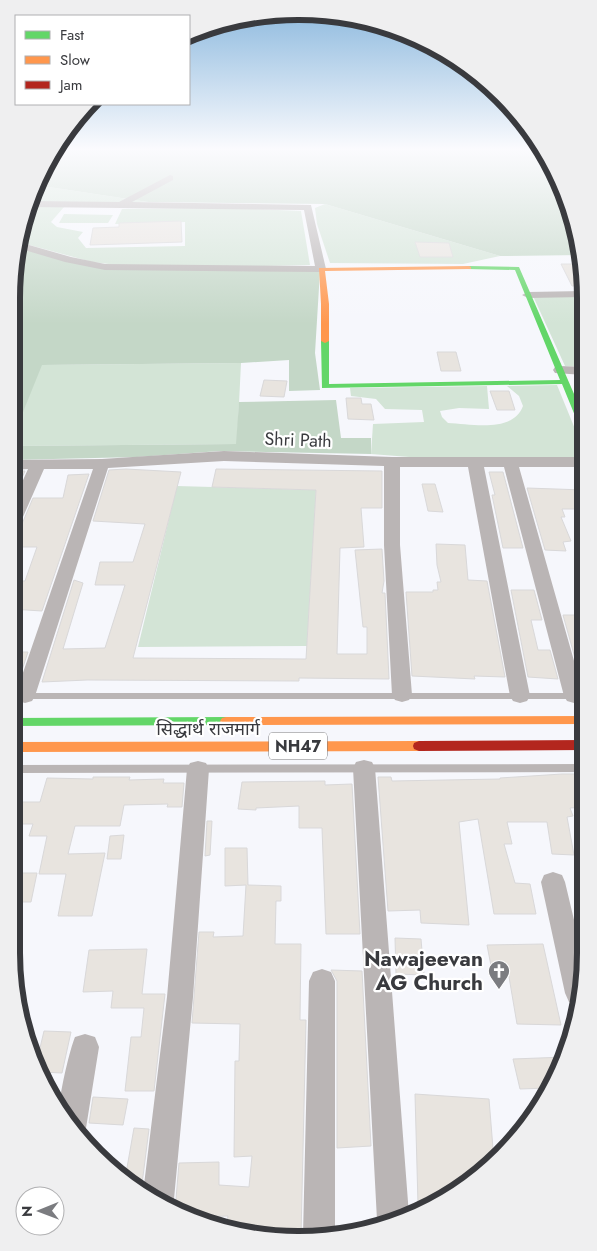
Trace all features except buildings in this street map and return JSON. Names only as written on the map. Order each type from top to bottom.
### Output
[{"type":"main road","points":[[562,376],[325,386],[325,304],[321,269],[517,268],[577,411]]},
{"type":"main road","name":"सिद्धार्थ राजमार्ग","points":[[20,722],[577,720]]},
{"type":"main road","name":"सिद्धार्थ राजमार्ग","points":[[20,747],[577,745]]},
{"type":"street","points":[[25,247],[69,260],[105,267],[321,269],[308,207]]},
{"type":"street","points":[[528,295],[577,294]]},
{"type":"street","points":[[562,376],[577,373]]},
{"type":"street","name":"Shri Path","points":[[20,465],[102,464],[224,456],[392,462],[577,462]]},
{"type":"street","points":[[392,462],[392,545],[402,695]]},
{"type":"street","points":[[475,462],[520,696]]},
{"type":"street","points":[[510,462],[577,689]]},
{"type":"street","points":[[20,690],[102,464]]},
{"type":"street","points":[[20,506],[38,465]]},
{"type":"street","points":[[364,768],[393,1214]]},
{"type":"street","points":[[159,1194],[180,997],[198,769]]},
{"type":"street","points":[[553,882],[575,982]]},
{"type":"street","points":[[319,1230],[322,981]]},
{"type":"street","points":[[73,1115],[85,1046]]},
{"type":"lane","points":[[20,696],[577,696]]},
{"type":"lane","points":[[20,769],[577,768]]},
{"type":"green space","points":[[36,207],[64,207],[51,222],[57,227],[83,232],[78,238],[86,248],[185,246],[185,222],[115,224],[122,209],[232,208],[301,211],[310,265],[220,267],[117,265],[92,262],[25,244]]},
{"type":"green space","points":[[336,207],[500,256],[463,264],[330,263],[317,224],[315,208]]},
{"type":"green space","points":[[336,207],[561,207],[568,226],[574,255],[500,256]]},
{"type":"green space","points":[[64,214],[113,215],[108,223],[59,223]]},
{"type":"green space","points":[[24,248],[102,268],[320,271],[315,353],[320,390],[289,391],[289,360],[241,363],[42,365],[20,420],[20,298]]},
{"type":"green space","points":[[533,296],[577,296],[577,367],[565,366]]},
{"type":"green space","points":[[241,363],[237,444],[20,446],[20,419],[41,365]]},
{"type":"green space","points":[[557,385],[577,434],[577,458],[422,458],[371,454],[373,424],[424,422],[422,410],[385,409],[376,399],[351,396],[350,388],[487,386],[489,409],[459,408],[440,411],[442,417],[448,423],[491,425],[501,424],[510,420],[518,415],[523,406],[519,396],[507,386]]},
{"type":"green space","points":[[336,400],[341,438],[371,438],[371,454],[220,451],[137,457],[20,460],[20,446],[236,444],[239,402]]},
{"type":"green space","points":[[177,486],[316,490],[307,646],[138,647]]},
{"type":"traffic: fast","points":[[469,268],[517,268],[577,411]]},
{"type":"traffic: fast","points":[[325,341],[325,386],[565,382]]},
{"type":"traffic: fast","points":[[20,722],[226,721]]},
{"type":"traffic: slow","points":[[325,341],[325,304],[321,269],[469,268]]},
{"type":"traffic: slow","points":[[226,721],[577,720]]},
{"type":"traffic: slow","points":[[20,747],[419,746]]},
{"type":"traffic: jam","points":[[419,746],[577,745]]},
{"type":"place","name":"Nawajeevan AG Church","points":[[499,990]]}]
